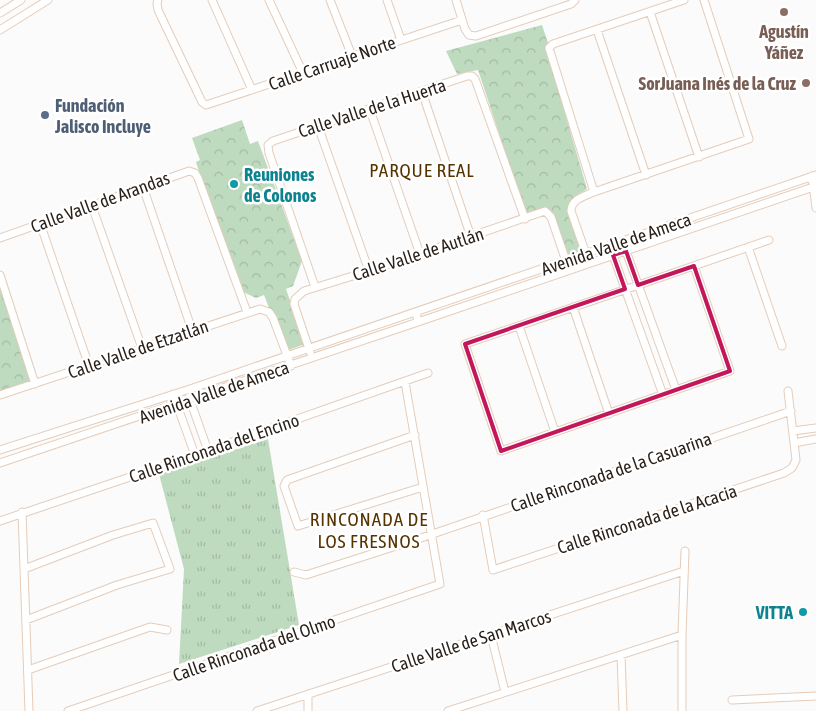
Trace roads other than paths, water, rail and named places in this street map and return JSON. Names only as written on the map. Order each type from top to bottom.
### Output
[{"type":"street","points":[[0,13],[21,0]]},
{"type":"street","points":[[0,30],[48,0]]},
{"type":"street","name":"Calle Carruaje Norte","points":[[158,0],[158,10],[202,102],[206,105],[462,20]]},
{"type":"street","points":[[212,0],[252,90]]},
{"type":"street","points":[[269,0],[303,73]]},
{"type":"street","points":[[330,0],[352,56]]},
{"type":"street","points":[[387,0],[402,40]]},
{"type":"street","points":[[456,0],[469,35],[476,36],[571,4],[575,0]]},
{"type":"street","points":[[594,192],[549,48],[553,44],[684,0]]},
{"type":"street","points":[[586,254],[571,211],[571,206],[574,202],[594,192],[749,139],[704,0]]},
{"type":"street","points":[[650,12],[699,156]]},
{"type":"street","points":[[597,30],[646,175]]},
{"type":"street","name":"Calle Valle de la Huerta","points":[[315,287],[269,153],[268,145],[273,141],[422,92],[472,76],[525,219]]},
{"type":"street","points":[[422,92],[471,237]]},
{"type":"street","points":[[370,110],[420,254]]},
{"type":"street","points":[[318,126],[369,271]]},
{"type":"street","name":"Calle Valle de Arandas","points":[[0,238],[189,171],[198,178],[236,288],[247,312]]},
{"type":"street","points":[[814,176],[816,208]]},
{"type":"street","name":"Avenida Valle de Ameca","points":[[0,450],[187,390],[814,176]]},
{"type":"street","name":"Avenida Valle de Ameca","points":[[0,464],[815,186]]},
{"type":"street","points":[[143,187],[192,330]]},
{"type":"street","points":[[92,206],[142,348]]},
{"type":"street","name":"Calle Valle de Autlán","points":[[309,348],[294,304],[295,298],[298,295],[315,287],[369,271],[545,211],[551,218],[566,261]]},
{"type":"street","points":[[40,223],[89,366]]},
{"type":"street","points":[[694,266],[730,371],[501,451],[465,344],[769,240]]},
{"type":"street","points":[[748,247],[782,346]]},
{"type":"street","points":[[626,251],[676,390]]},
{"type":"street","points":[[613,255],[663,395]]},
{"type":"street","points":[[0,275],[35,384]]},
{"type":"street","points":[[573,307],[609,414]]},
{"type":"street","name":"Calle Valle de Etzatlán","points":[[0,396],[192,330],[260,309],[269,312],[273,318],[287,356]]},
{"type":"street","points":[[416,312],[418,322]]},
{"type":"street","points":[[519,326],[556,432]]},
{"type":"street","points":[[309,348],[312,359]]},
{"type":"street","points":[[287,356],[291,366]]},
{"type":"street","name":"Calle Rinconada del Encino","points":[[0,520],[194,456],[428,373]]},
{"type":"street","points":[[405,382],[431,533]]},
{"type":"street","points":[[187,390],[208,451]]},
{"type":"street","points":[[788,391],[794,443],[816,439]]},
{"type":"street","points":[[173,394],[194,456]]},
{"type":"street","name":"Calle Rinconada de la Casuarina","points":[[294,572],[306,575],[418,539],[483,515],[791,411]]},
{"type":"street","points":[[793,431],[816,428]]},
{"type":"street","points":[[414,436],[287,480],[284,486],[296,525],[300,526],[423,487]]},
{"type":"street","name":"Calle Rinconada de la Acacia","points":[[483,515],[493,570],[784,473],[792,468],[796,460],[794,443]]},
{"type":"street","points":[[22,512],[29,711]]},
{"type":"street","points":[[24,569],[113,535],[153,523],[170,569],[117,585],[26,620]]},
{"type":"street","name":"Calle Rinconada del Olmo","points":[[68,711],[440,584],[431,533]]},
{"type":"street","points":[[682,711],[685,551]]},
{"type":"street","name":"Calle Valle de San Marcos","points":[[257,711],[684,571]]},
{"type":"street","points":[[28,670],[150,627],[167,630]]},
{"type":"street","points":[[491,635],[505,692]]},
{"type":"street","points":[[448,711],[682,635]]},
{"type":"street","points":[[621,655],[623,711]]},
{"type":"street","points":[[308,694],[308,711]]},
{"type":"street","points":[[732,700],[816,696]]},
{"type":"place","name":"Agustín Yáñez","points":[[784,12]]},
{"type":"place","name":"SorJuana Inés de la Cruz","points":[[806,83]]},
{"type":"place","name":"Fundación Jalisco Incluye","points":[[45,115]]},
{"type":"place","name":"Reuniones de Colonos","points":[[234,184]]},
{"type":"place","name":"VITTA","points":[[803,612]]},
{"type":"district","name":"PARQUE REAL","points":[[422,170]]},
{"type":"district","name":"RINCONADA DE LOS FRESNOS","points":[[369,530]]}]
